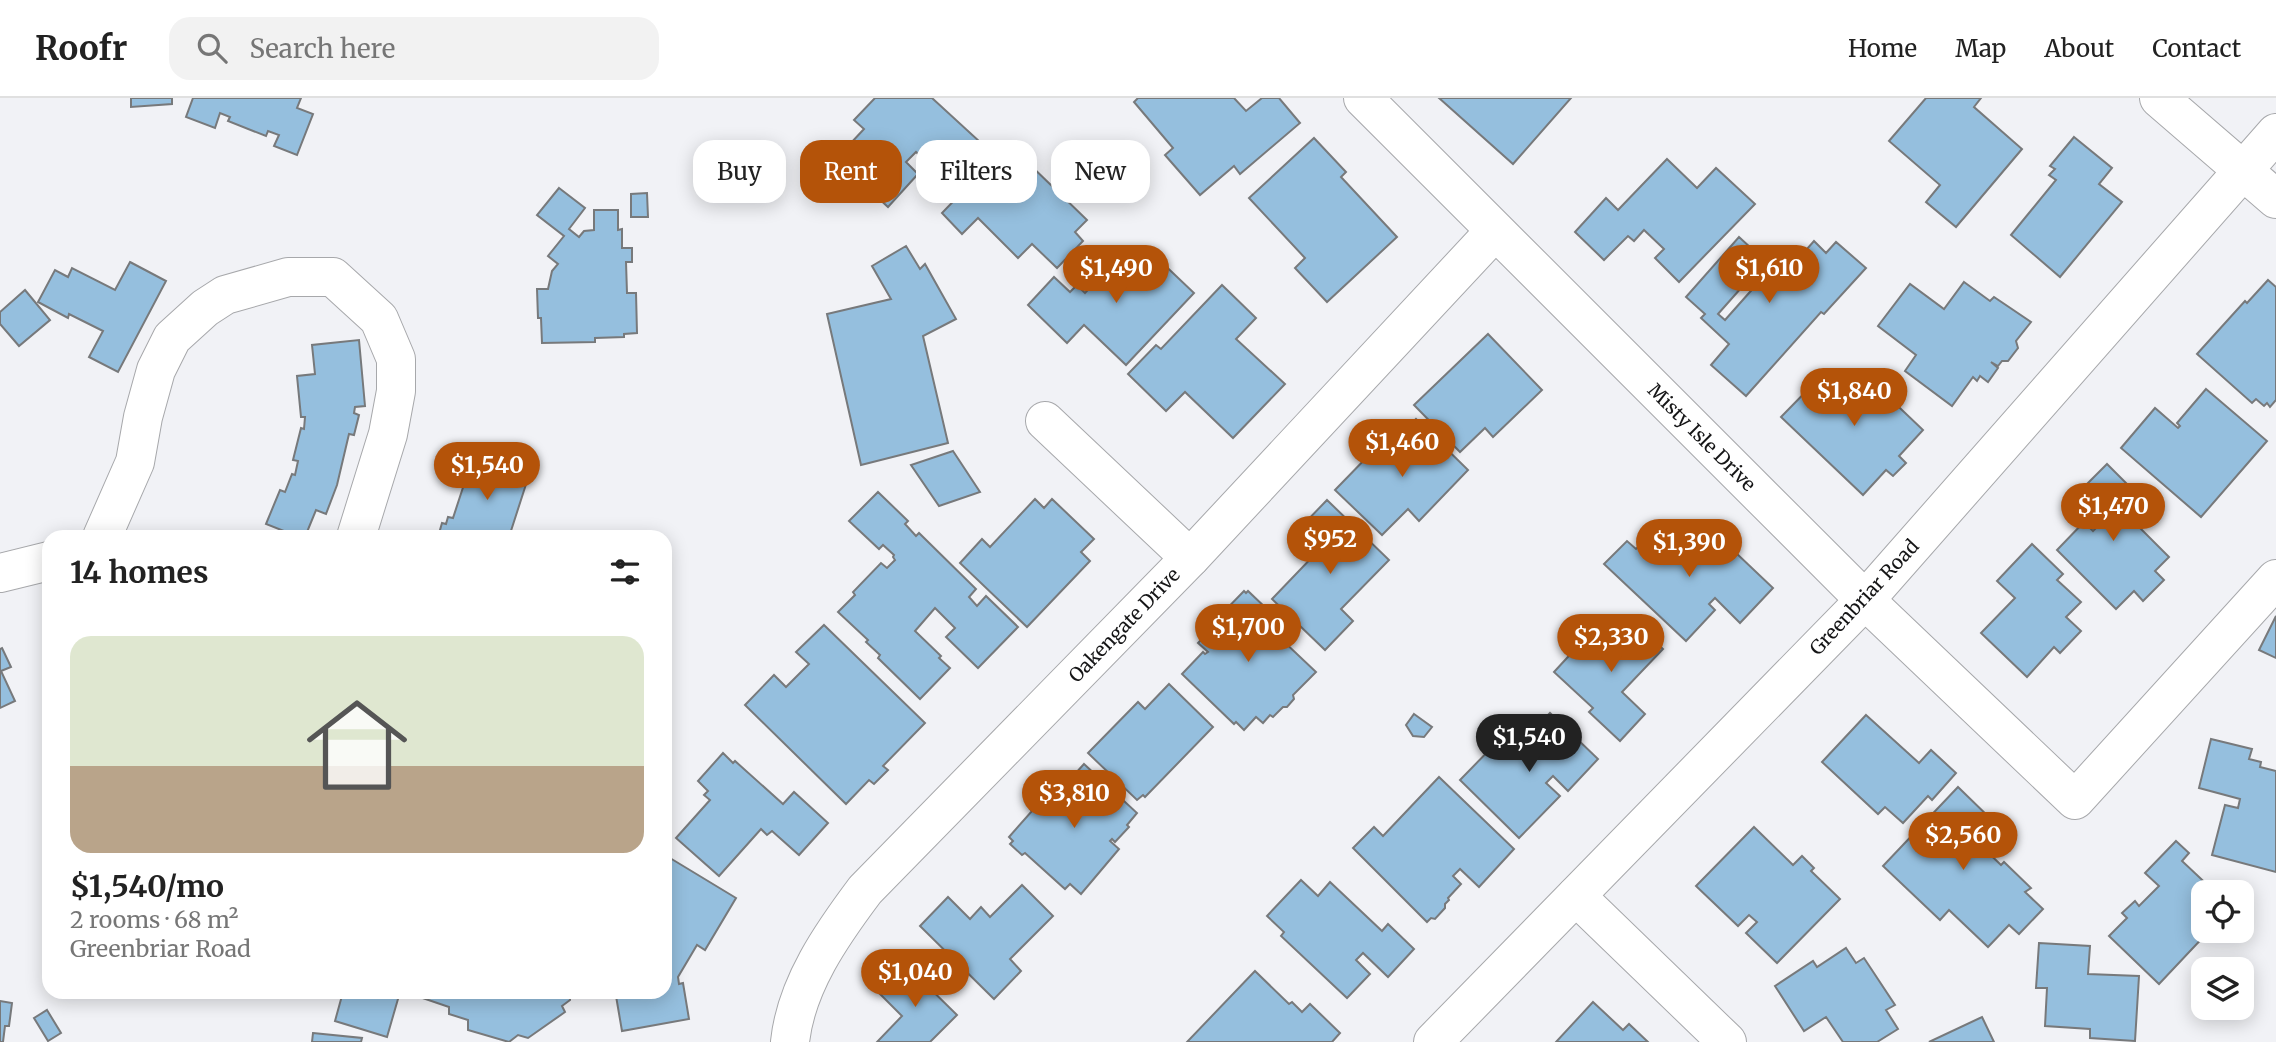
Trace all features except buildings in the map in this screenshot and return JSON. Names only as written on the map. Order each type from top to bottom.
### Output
[{"type":"street","name":"Misty Isle Drive","points":[[1363,98],[1865,600],[2076,800],[2276,579]]},
{"type":"street","points":[[2158,98],[2276,199]]},
{"type":"street","name":"Greenbriar Road","points":[[1433,1042],[1865,600],[2276,133]]},
{"type":"street","name":"Oakengate Drive","points":[[790,1042],[804,990],[822,951],[865,890],[1190,558],[1495,231]]},
{"type":"street","points":[[105,530],[135,462],[143,417],[156,370],[172,338],[225,295],[288,277],[333,277],[379,319],[396,359],[396,391],[388,434],[358,530]]},
{"type":"street","points":[[1045,421],[1190,558]]},
{"type":"street","points":[[0,573],[42,563]]},
{"type":"street","points":[[1576,896],[1727,1042]]}]
